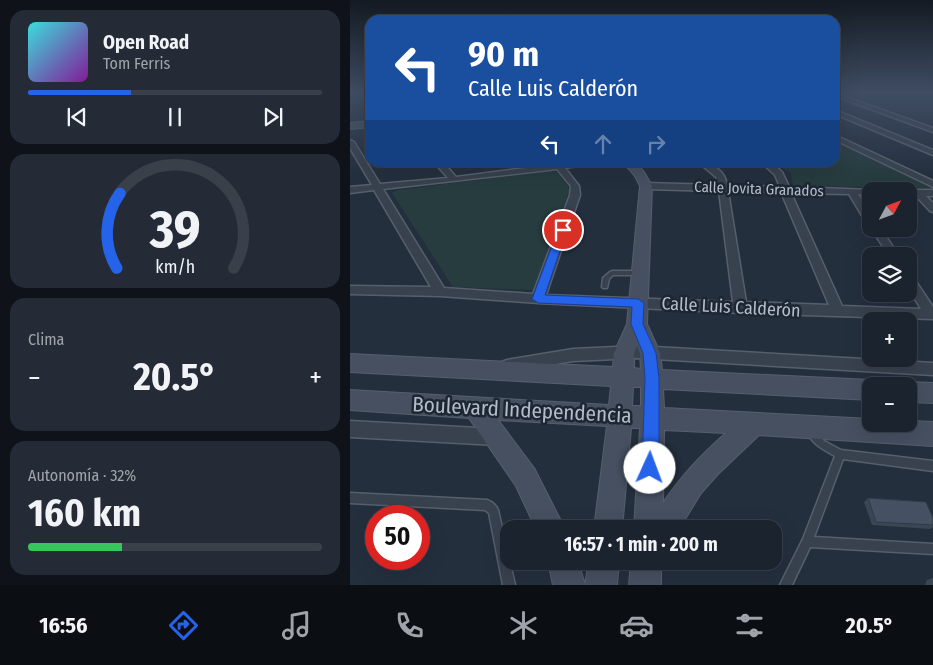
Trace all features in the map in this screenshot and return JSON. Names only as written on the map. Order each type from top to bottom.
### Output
[{"type":"main road","points":[[350,124],[365,122]]},
{"type":"main road","points":[[609,520],[620,416],[623,364],[637,324],[646,186],[633,167]]},
{"type":"main road","points":[[637,324],[650,353],[652,378],[648,520]]},
{"type":"main road","name":"Boulevard Independencia","points":[[350,363],[486,370],[623,364],[652,378],[862,390]]},
{"type":"main road","points":[[917,393],[933,394]]},
{"type":"main road","name":"Boulevard Independencia","points":[[350,400],[933,434]]},
{"type":"main road","points":[[475,408],[525,477],[546,520]]},
{"type":"main road","points":[[668,520],[692,484],[708,465],[754,424]]},
{"type":"main road","points":[[565,570],[569,585]]},
{"type":"main road","points":[[601,585],[603,570]]},
{"type":"main road","points":[[645,585],[646,570]]},
{"type":"street","points":[[856,120],[933,153]]},
{"type":"street","points":[[907,120],[933,130]]},
{"type":"street","points":[[840,139],[933,184]]},
{"type":"street","points":[[350,142],[440,292]]},
{"type":"street","points":[[442,167],[454,180]]},
{"type":"street","points":[[520,167],[525,172]]},
{"type":"street","points":[[350,190],[559,167],[575,186],[575,195],[538,299]]},
{"type":"street","points":[[709,167],[719,175],[724,188],[740,308]]},
{"type":"street","points":[[772,167],[780,174],[838,312]]},
{"type":"street","name":"Calle Jovita Granados","points":[[646,186],[862,192]]},
{"type":"street","points":[[852,192],[862,208]]},
{"type":"street","points":[[919,193],[933,193]]},
{"type":"street","points":[[919,193],[933,209]]},
{"type":"street","name":"Calle Luis Calderón","points":[[350,290],[440,292],[538,299],[740,308],[932,314]]},
{"type":"street","points":[[917,292],[932,314]]},
{"type":"street","points":[[623,364],[650,353],[933,369]]},
{"type":"street","points":[[350,429],[496,437]]},
{"type":"lane","points":[[605,287],[606,278],[612,273],[640,273]]},
{"type":"lane","points":[[807,426],[821,444],[840,454],[932,468]]},
{"type":"lane","points":[[786,585],[807,542],[840,454]]},
{"type":"lane","points":[[350,498],[487,505],[492,510],[509,585]]},
{"type":"lane","points":[[807,542],[933,549]]},
{"type":"green space","points":[[840,143],[932,188],[918,188],[918,182],[862,182],[862,187],[793,186],[791,173],[781,167],[840,167]]},
{"type":"green space","points":[[550,171],[557,172],[570,189],[533,290],[453,287],[392,193],[398,190]]},
{"type":"building","points":[[868,498],[926,502],[933,518],[933,525],[876,522]]},
{"type":"route","points":[[563,230],[538,299],[638,303],[637,324],[650,353],[652,378],[650,468]]}]
